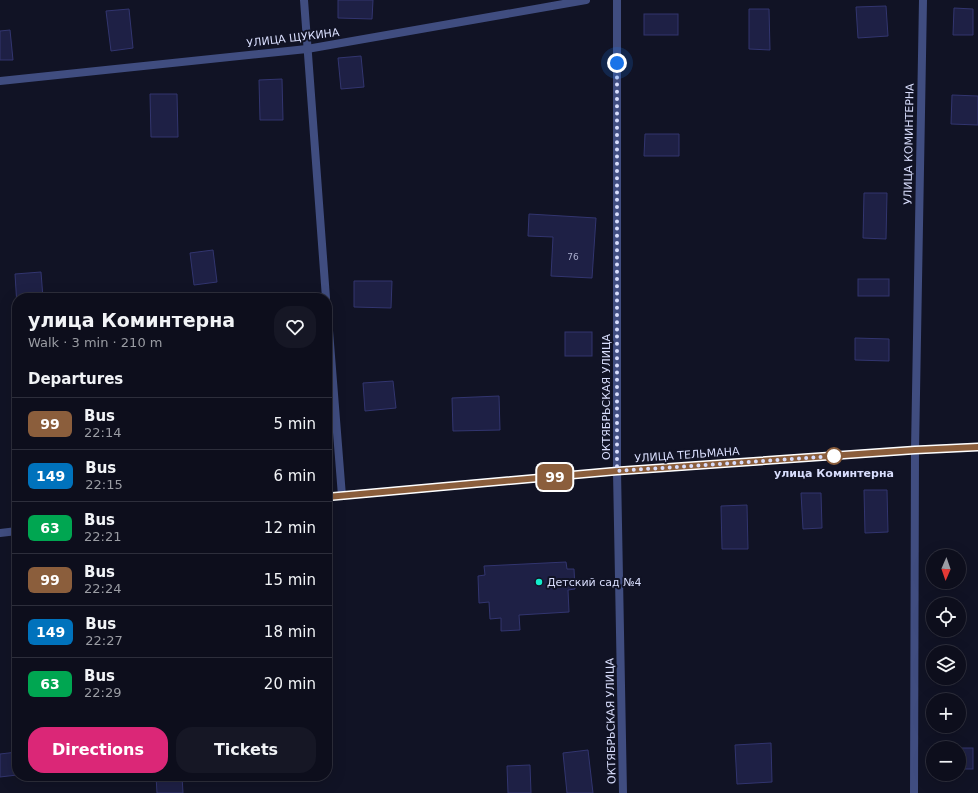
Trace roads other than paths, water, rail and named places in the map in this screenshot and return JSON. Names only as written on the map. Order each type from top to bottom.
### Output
[{"type":"street","points":[[304,0],[326,293]]},
{"type":"street","name":"УЛИЦА ЩУКИНА","points":[[0,81],[307,49],[586,0]]},
{"type":"street","name":"ОКТЯБРЬСКАЯ УЛИЦА","points":[[617,0],[617,471],[623,793]]},
{"type":"street","name":"УЛИЦА КОМИНТЕРНА","points":[[914,793],[915,450],[923,0]]},
{"type":"street","points":[[332,369],[342,496]]},
{"type":"street","name":"УЛИЦА ТЕЛЬМАНА","points":[[332,497],[617,471],[978,447]]},
{"type":"street","points":[[0,533],[12,532]]},
{"type":"place","name":"улица Коминтерна","points":[[834,456]]},
{"type":"place","name":"Детский сад №4","points":[[539,582]]}]
